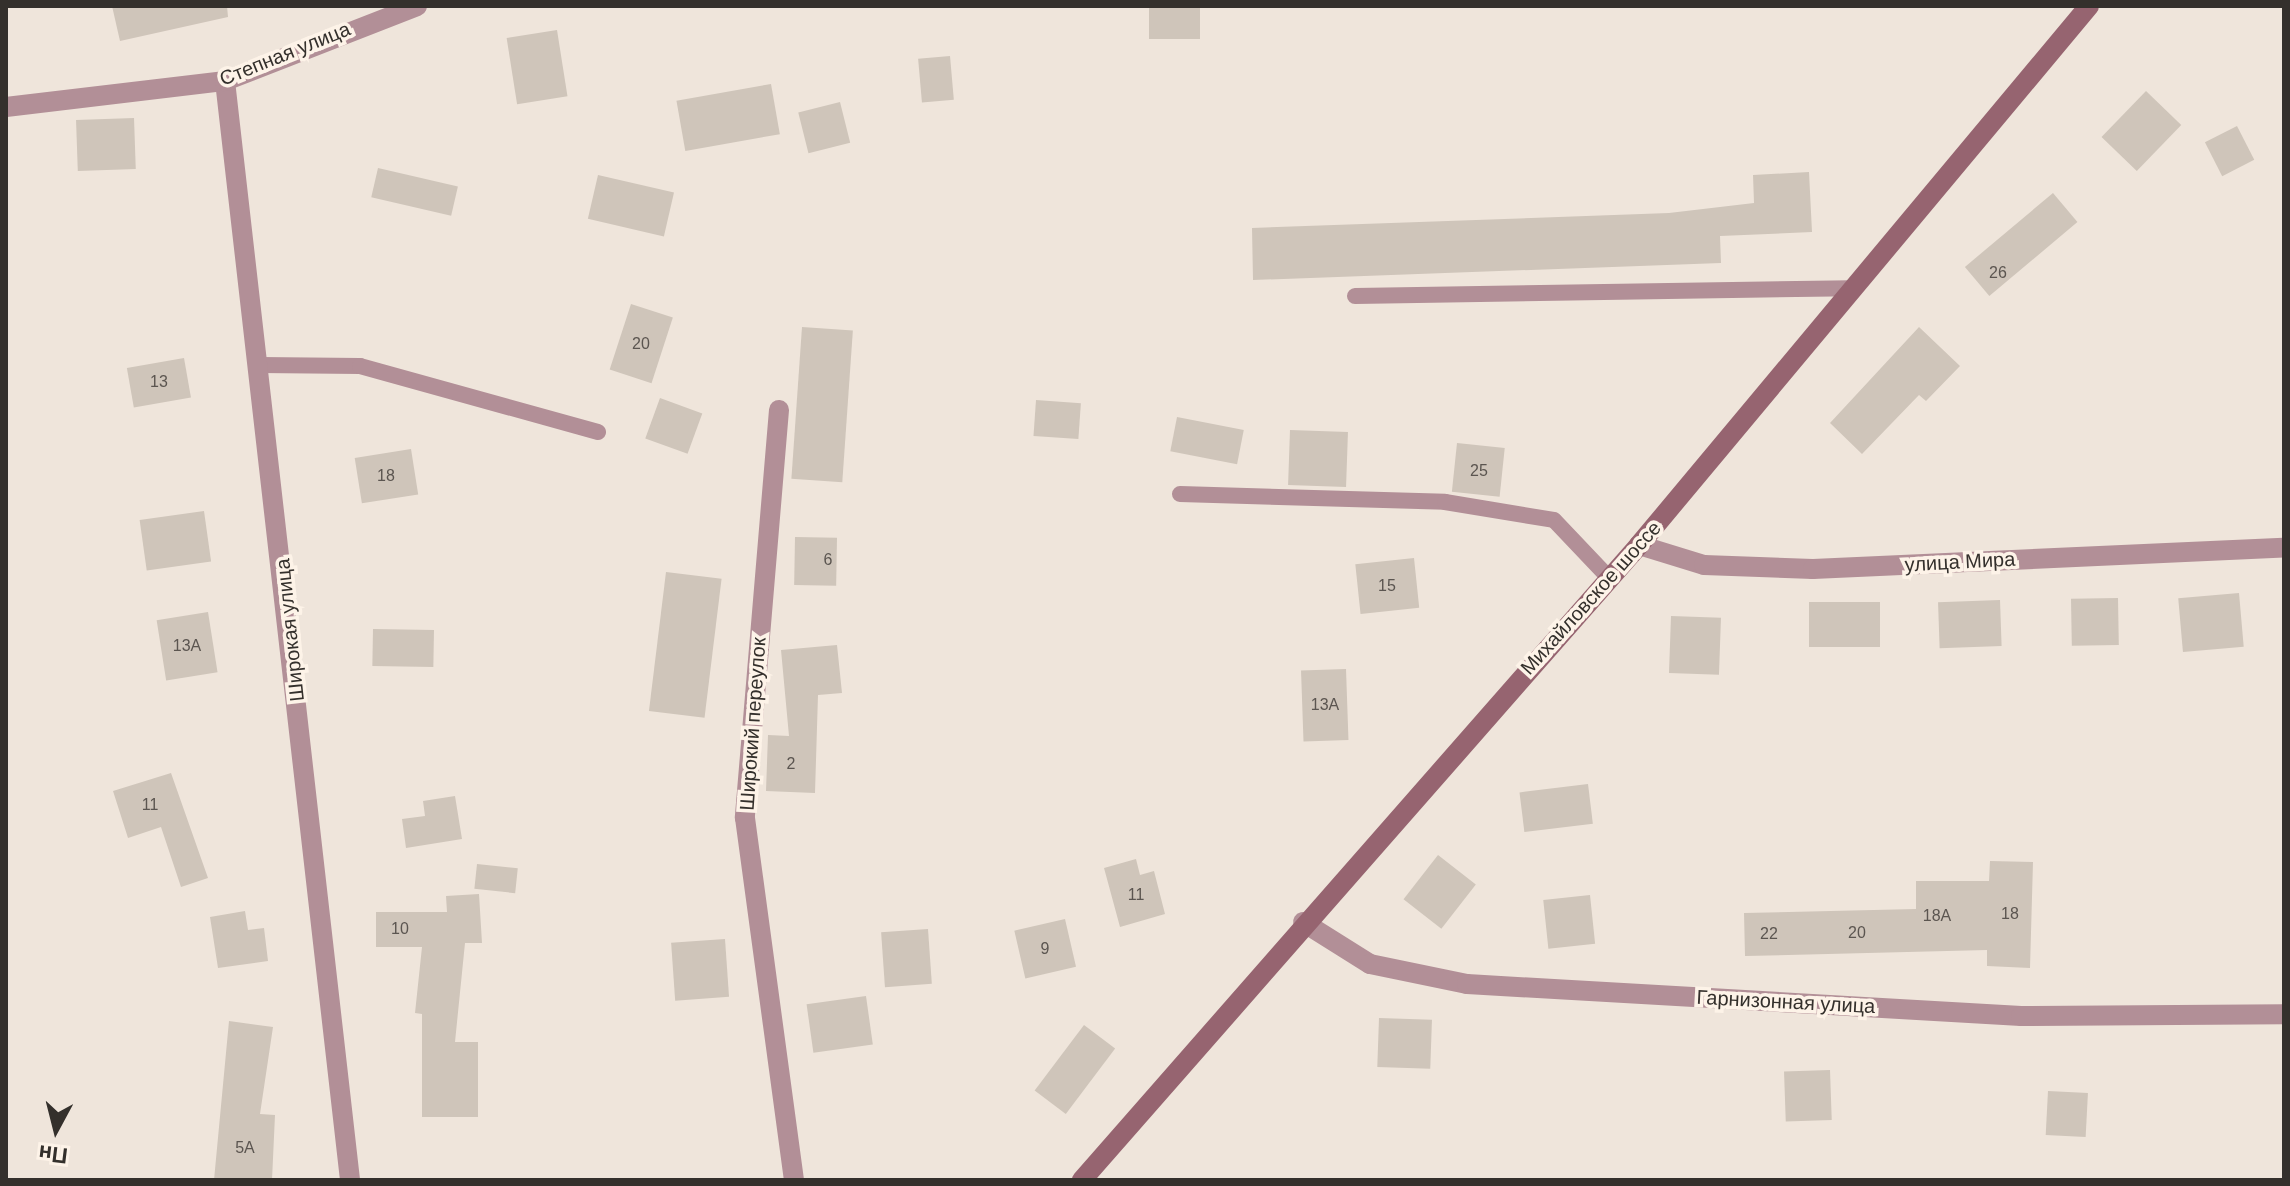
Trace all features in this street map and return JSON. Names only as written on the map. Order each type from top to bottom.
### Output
[{"type":"main road","name":"Михайловское шоссе","points":[[1082,1180],[1303,922],[1639,545],[2089,6]]},
{"type":"street","name":"Степная улица","points":[[6,107],[225,81],[417,6]]},
{"type":"street","name":"Широкая улица","points":[[225,81],[260,365],[350,1180]]},
{"type":"street","name":"Широкий переулок","points":[[779,410],[745,818],[794,1180]]},
{"type":"street","name":"улица Мира","points":[[1639,545],[1704,565],[1813,569],[2284,548]]},
{"type":"street","name":"Гарнизонная улица","points":[[1303,922],[1370,964],[1467,984],[2021,1016],[2284,1014]]},
{"type":"lane","points":[[1355,296],[1851,288]]},
{"type":"lane","points":[[260,365],[360,366],[598,432]]},
{"type":"lane","points":[[1180,494],[1445,502],[1554,520],[1609,578]]},
{"type":"building","points":[[112,6],[227,6],[228,17],[120,41]]},
{"type":"building","points":[[1149,6],[1200,6],[1200,39],[1149,39]]},
{"type":"building","points":[[557,30],[567,96],[517,104],[507,38]]},
{"type":"building","points":[[950,56],[954,100],[922,103],[918,59]]},
{"type":"building","points":[[771,84],[780,134],[685,151],[676,101]]},
{"type":"building","points":[[2146,91],[2181,125],[2137,171],[2102,137]]},
{"type":"building","points":[[840,102],[850,143],[808,153],[798,112]]},
{"type":"building","points":[[134,118],[136,169],[78,171],[76,120]]},
{"type":"building","points":[[2237,126],[2254,160],[2222,176],[2205,142]]},
{"type":"building","points":[[378,168],[458,186],[451,216],[371,197]]},
{"type":"building","points":[[1809,172],[1812,232],[1720,236],[1721,263],[1253,280],[1252,228],[1669,213],[1754,203],[1753,175]]},
{"type":"building","points":[[598,175],[674,193],[664,236],[588,219]]},
{"type":"building","points":[[2053,193],[2077,222],[1989,296],[1965,267]]},
{"type":"building","points":[[631,304],[673,318],[652,383],[610,370]]},
{"type":"building","points":[[802,327],[853,331],[842,482],[791,479]]},
{"type":"building","points":[[1919,327],[1960,366],[1926,401],[1919,395],[1862,454],[1830,423]]},
{"type":"building","points":[[184,358],[191,397],[134,407],[127,368]]},
{"type":"building","points":[[660,398],[702,413],[688,454],[645,438]]},
{"type":"building","points":[[1036,400],[1081,403],[1078,439],[1033,436]]},
{"type":"building","points":[[1177,417],[1244,430],[1237,464],[1170,451]]},
{"type":"building","points":[[1290,430],[1348,432],[1346,487],[1288,485]]},
{"type":"building","points":[[1457,443],[1505,448],[1500,497],[1452,492]]},
{"type":"building","points":[[411,449],[418,494],[362,503],[355,458]]},
{"type":"building","points":[[204,511],[211,562],[147,571],[140,520]]},
{"type":"building","points":[[795,537],[837,538],[836,586],[794,585]]},
{"type":"building","points":[[1414,558],[1419,608],[1361,614],[1355,564]]},
{"type":"building","points":[[666,572],[722,579],[705,718],[649,711]]},
{"type":"building","points":[[2239,593],[2244,647],[2183,652],[2178,598]]},
{"type":"building","points":[[2118,598],[2119,645],[2072,646],[2071,599]]},
{"type":"building","points":[[2000,600],[2002,646],[1940,648],[1938,602]]},
{"type":"building","points":[[1809,602],[1880,602],[1880,647],[1809,647]]},
{"type":"building","points":[[208,612],[218,672],[166,680],[157,620]]},
{"type":"building","points":[[1671,616],[1721,618],[1719,675],[1669,673]]},
{"type":"building","points":[[373,629],[434,630],[433,667],[372,666]]},
{"type":"building","points":[[837,645],[842,693],[818,695],[815,793],[766,791],[768,735],[789,736],[781,650]]},
{"type":"building","points":[[1346,669],[1348,740],[1304,742],[1301,671]]},
{"type":"building","points":[[171,773],[208,878],[181,887],[161,827],[128,838],[113,791]]},
{"type":"building","points":[[1588,784],[1593,824],[1524,832],[1520,792]]},
{"type":"building","points":[[455,796],[462,839],[406,848],[402,819],[425,816],[423,801]]},
{"type":"building","points":[[1438,855],[1476,885],[1441,929],[1404,899]]},
{"type":"building","points":[[1136,859],[1140,875],[1154,871],[1165,914],[1120,927],[1104,868]]},
{"type":"building","points":[[1990,861],[2033,862],[2030,968],[1987,966],[1987,950],[1745,956],[1744,913],[1916,909],[1916,881],[1989,881]]},
{"type":"building","points":[[477,864],[518,868],[515,893],[474,889]]},
{"type":"building","points":[[479,894],[482,943],[465,943],[455,1042],[478,1042],[478,1117],[422,1117],[422,1014],[415,1013],[422,947],[376,947],[376,912],[447,912],[446,896]]},
{"type":"building","points":[[1590,895],[1595,944],[1548,949],[1543,900]]},
{"type":"building","points":[[245,911],[248,930],[264,928],[268,961],[218,968],[210,917]]},
{"type":"building","points":[[1065,919],[1076,967],[1025,978],[1014,931]]},
{"type":"building","points":[[928,929],[932,984],[885,987],[881,932]]},
{"type":"building","points":[[725,939],[729,997],[675,1001],[671,943]]},
{"type":"building","points":[[866,996],[873,1045],[813,1053],[807,1004]]},
{"type":"building","points":[[1379,1018],[1432,1020],[1430,1069],[1377,1067]]},
{"type":"building","points":[[229,1021],[273,1027],[260,1114],[275,1115],[272,1180],[214,1180]]},
{"type":"building","points":[[1084,1025],[1115,1048],[1066,1114],[1035,1090]]},
{"type":"building","points":[[1830,1070],[1832,1120],[1786,1122],[1784,1072]]},
{"type":"building","points":[[2048,1091],[2088,1093],[2086,1137],[2046,1135]]}]
